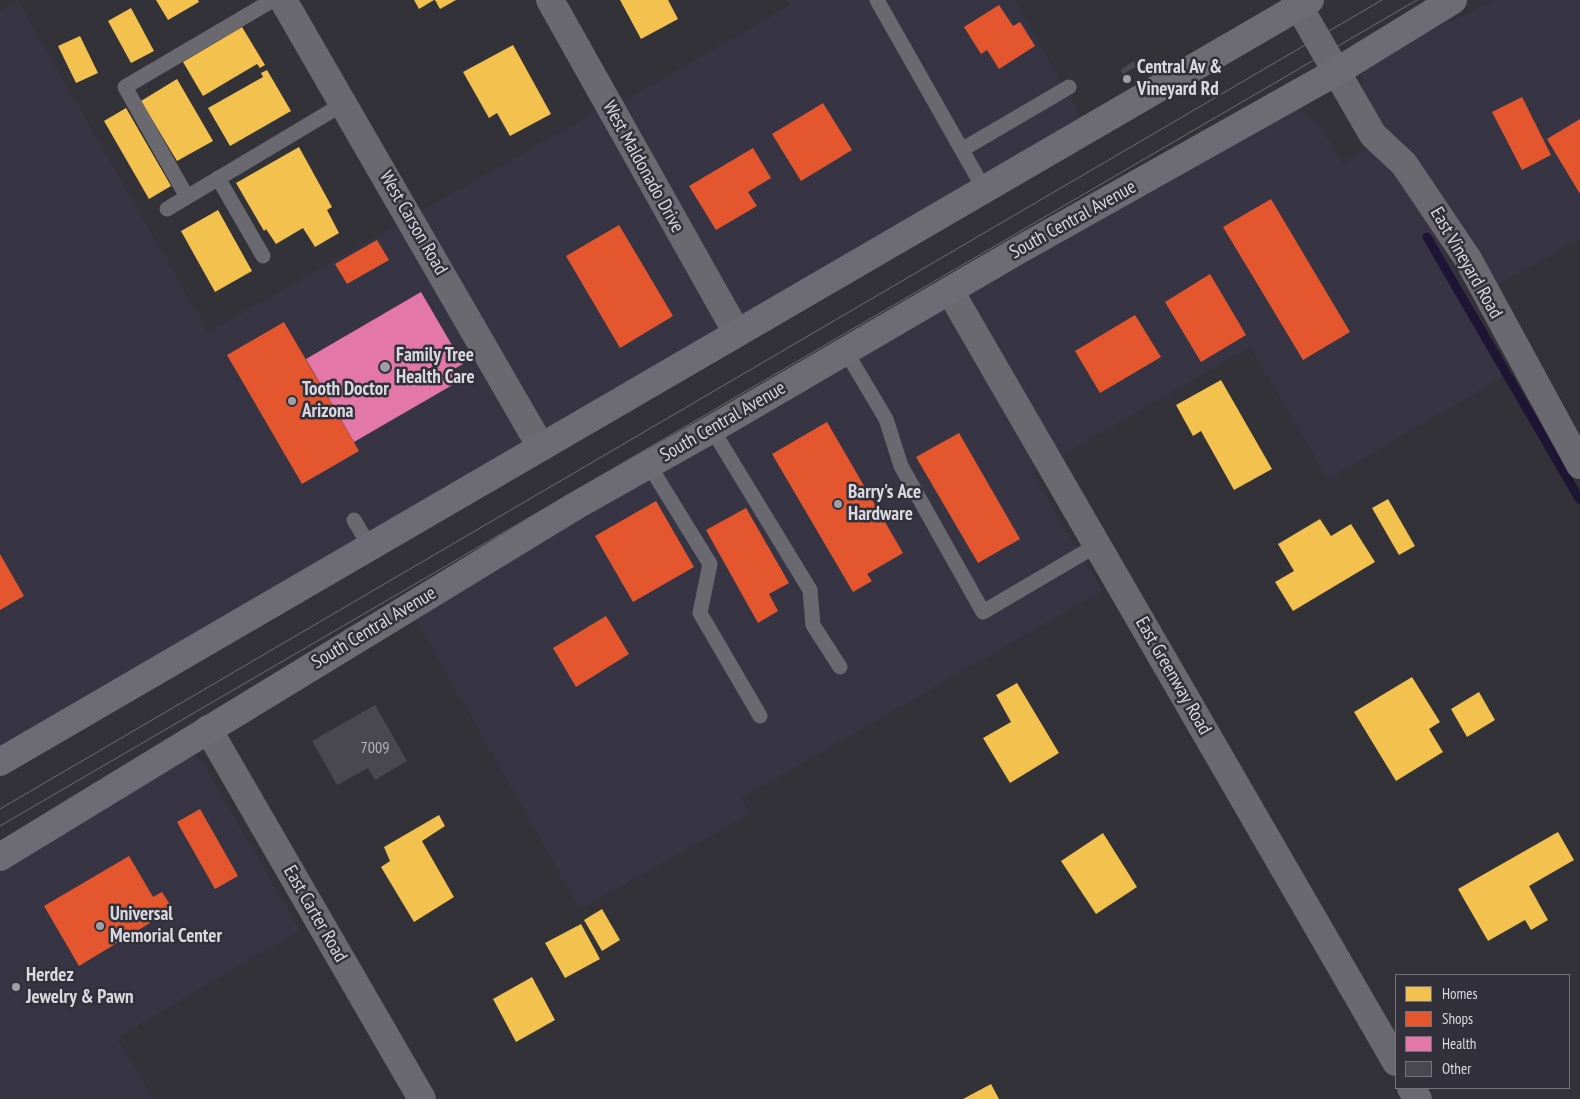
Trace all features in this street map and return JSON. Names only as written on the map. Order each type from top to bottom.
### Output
[{"type":"main road","name":"South Central Avenue","points":[[0,857],[577,505],[712,429],[1019,250],[1336,72],[1453,0]]},
{"type":"main road","points":[[0,762],[984,189],[1301,2]]},
{"type":"street","name":"West Carson Road","points":[[283,0],[541,447]]},
{"type":"street","name":"West Maldonado Drive","points":[[550,0],[737,333]]},
{"type":"street","name":"East Vineyard Road","points":[[1301,2],[1336,72],[1373,135],[1404,164],[1468,259],[1580,465]]},
{"type":"street","name":"East Greenway Road","points":[[950,291],[1395,1060]]},
{"type":"street","name":"East Carter Road","points":[[208,730],[422,1099]]},
{"type":"lane","points":[[187,197],[125,88],[273,0]]},
{"type":"lane","points":[[877,0],[984,189]]},
{"type":"lane","points":[[962,150],[1069,87]]},
{"type":"lane","points":[[168,209],[343,104]]},
{"type":"lane","points":[[218,178],[263,256]]},
{"type":"lane","points":[[845,350],[886,419],[901,466],[984,612],[1096,545]]},
{"type":"lane","points":[[712,429],[810,590],[813,625],[840,667]]},
{"type":"lane","points":[[649,465],[710,564],[700,614],[760,716]]},
{"type":"lane","points":[[354,520],[370,547]]},
{"type":"shaded area","points":[[788,0],[1015,0],[1084,121],[0,766],[0,12],[18,1],[208,332],[599,110],[631,97],[790,5]]},
{"type":"shaded area","points":[[1492,0],[1580,0],[1580,239],[1491,289],[1388,139],[1368,104],[1363,89],[1363,69],[1380,49],[1470,13]]},
{"type":"shaded area","points":[[1297,109],[1315,121],[1322,129],[1343,163],[1369,148],[1384,159],[1410,191],[1510,373],[1328,479],[1250,347],[1032,473],[1102,591],[742,798],[750,814],[580,909],[412,612],[987,278]]},
{"type":"shaded area","points":[[192,754],[201,760],[300,930],[117,1038],[154,1099],[0,1099],[0,851]]},
{"type":"building: Homes","points":[[156,0],[198,0],[199,2],[168,20]]},
{"type":"building: Homes","points":[[414,0],[434,0],[419,9]]},
{"type":"building: Homes","points":[[435,0],[456,0],[440,9]]},
{"type":"building: Homes","points":[[620,0],[668,0],[678,19],[641,39]]},
{"type":"building: Homes","points":[[131,8],[154,51],[131,63],[108,21]]},
{"type":"building: Homes","points":[[242,27],[265,65],[260,68],[257,64],[203,96],[183,62]]},
{"type":"building: Homes","points":[[80,36],[98,73],[76,83],[58,46]]},
{"type":"building: Homes","points":[[513,45],[551,114],[510,136],[497,113],[489,118],[463,72]]},
{"type":"building: Homes","points":[[267,70],[291,111],[230,146],[208,108],[263,77],[261,73]]},
{"type":"building: Homes","points":[[177,79],[213,141],[177,161],[141,101]]},
{"type":"building: Homes","points":[[126,108],[171,186],[149,199],[104,121]]},
{"type":"building: Homes","points":[[299,147],[332,207],[327,210],[339,233],[315,247],[303,228],[276,244],[266,229],[264,231],[236,183]]},
{"type":"building: Homes","points":[[218,210],[252,271],[215,292],[181,231]]},
{"type":"building: Homes","points":[[1221,380],[1272,469],[1234,490],[1201,431],[1193,436],[1176,405]]},
{"type":"building: Homes","points":[[1388,499],[1415,546],[1399,555],[1372,508]]},
{"type":"building: Homes","points":[[1320,519],[1331,536],[1351,524],[1375,562],[1293,611],[1275,582],[1294,571],[1278,544]]},
{"type":"building: Homes","points":[[1412,677],[1440,722],[1429,729],[1443,752],[1396,781],[1354,712]]},
{"type":"building: Homes","points":[[1017,683],[1059,753],[1010,783],[983,738],[1011,722],[996,695]]},
{"type":"building: Homes","points":[[1479,692],[1495,720],[1467,737],[1451,709]]},
{"type":"building: Homes","points":[[439,815],[445,826],[422,841],[454,897],[414,922],[381,867],[390,861],[384,847]]},
{"type":"building: Homes","points":[[1558,832],[1574,860],[1529,886],[1548,920],[1531,930],[1525,920],[1488,941],[1458,889]]},
{"type":"building: Homes","points":[[1103,833],[1137,887],[1096,914],[1061,861]]},
{"type":"building: Homes","points":[[602,909],[620,940],[602,951],[584,920]]},
{"type":"building: Homes","points":[[581,924],[600,959],[565,978],[545,943]]},
{"type":"building: Homes","points":[[532,977],[555,1020],[516,1042],[493,999]]},
{"type":"building: Homes","points":[[991,1084],[999,1099],[963,1099]]},
{"type":"building: Shops","points":[[999,5],[1013,26],[1020,22],[1035,46],[999,69],[987,50],[981,54],[964,27]]},
{"type":"building: Shops","points":[[1522,97],[1551,155],[1522,170],[1492,112]]},
{"type":"building: Shops","points":[[823,103],[852,150],[801,181],[772,134]]},
{"type":"building: Shops","points":[[1580,119],[1580,194],[1547,139]]},
{"type":"building: Shops","points":[[753,148],[771,178],[748,192],[757,206],[716,230],[689,186]]},
{"type":"building: Shops","points":[[1271,199],[1350,332],[1303,360],[1223,227]]},
{"type":"building: Shops","points":[[619,225],[673,316],[620,348],[566,256]]},
{"type":"building: Shops","points":[[377,240],[389,260],[347,284],[335,264]]},
{"type":"building: Shops","points":[[1210,274],[1246,335],[1201,362],[1165,302]]},
{"type":"building: Shops","points":[[1135,315],[1161,357],[1100,393],[1075,351]]},
{"type":"building: Shops","name":"Tooth Doctor Arizona","points":[[284,322],[359,451],[302,484],[227,355]]},
{"type":"building: Shops","name":"Barry's Ace Hardware","points":[[827,422],[903,553],[867,574],[872,581],[853,592],[772,454]]},
{"type":"building: Shops","points":[[959,433],[1020,539],[978,563],[916,457]]},
{"type":"building: Shops","points":[[656,501],[694,567],[633,602],[595,536]]},
{"type":"building: Shops","points":[[746,508],[789,583],[769,594],[778,611],[758,623],[706,530]]},
{"type":"building: Shops","points":[[0,554],[24,596],[0,610]]},
{"type":"building: Shops","points":[[606,616],[629,654],[576,687],[553,648]]},
{"type":"building: Shops","points":[[200,809],[238,876],[215,889],[177,822]]},
{"type":"building: Shops","name":"Universal Memorial Center","points":[[129,856],[153,897],[162,892],[173,909],[79,966],[44,906]]},
{"type":"building: Health","name":"Family Tree Health Care","points":[[421,292],[463,364],[454,369],[461,380],[354,442],[306,359]]},
{"type":"building: Other","points":[[1134,61],[1137,66],[1123,74],[1120,70]]},
{"type":"building: Other","points":[[375,705],[407,761],[375,780],[368,768],[337,785],[312,741]]},
{"type":"waterway","points":[[1427,237],[1580,500]]},
{"type":"tram line","points":[[0,809],[1382,0]]},
{"type":"tram line","points":[[0,826],[1417,0]]},
{"type":"place","name":"Central Av & Vineyard Rd","points":[[1127,79]]},
{"type":"place","name":"Family Tree Health Care","points":[[385,367]]},
{"type":"place","name":"Tooth Doctor Arizona","points":[[292,401]]},
{"type":"place","name":"Barry's Ace Hardware","points":[[838,504]]},
{"type":"place","name":"Universal Memorial Center","points":[[100,926]]},
{"type":"place","name":"Herdez Jewelry & Pawn","points":[[16,987]]}]
